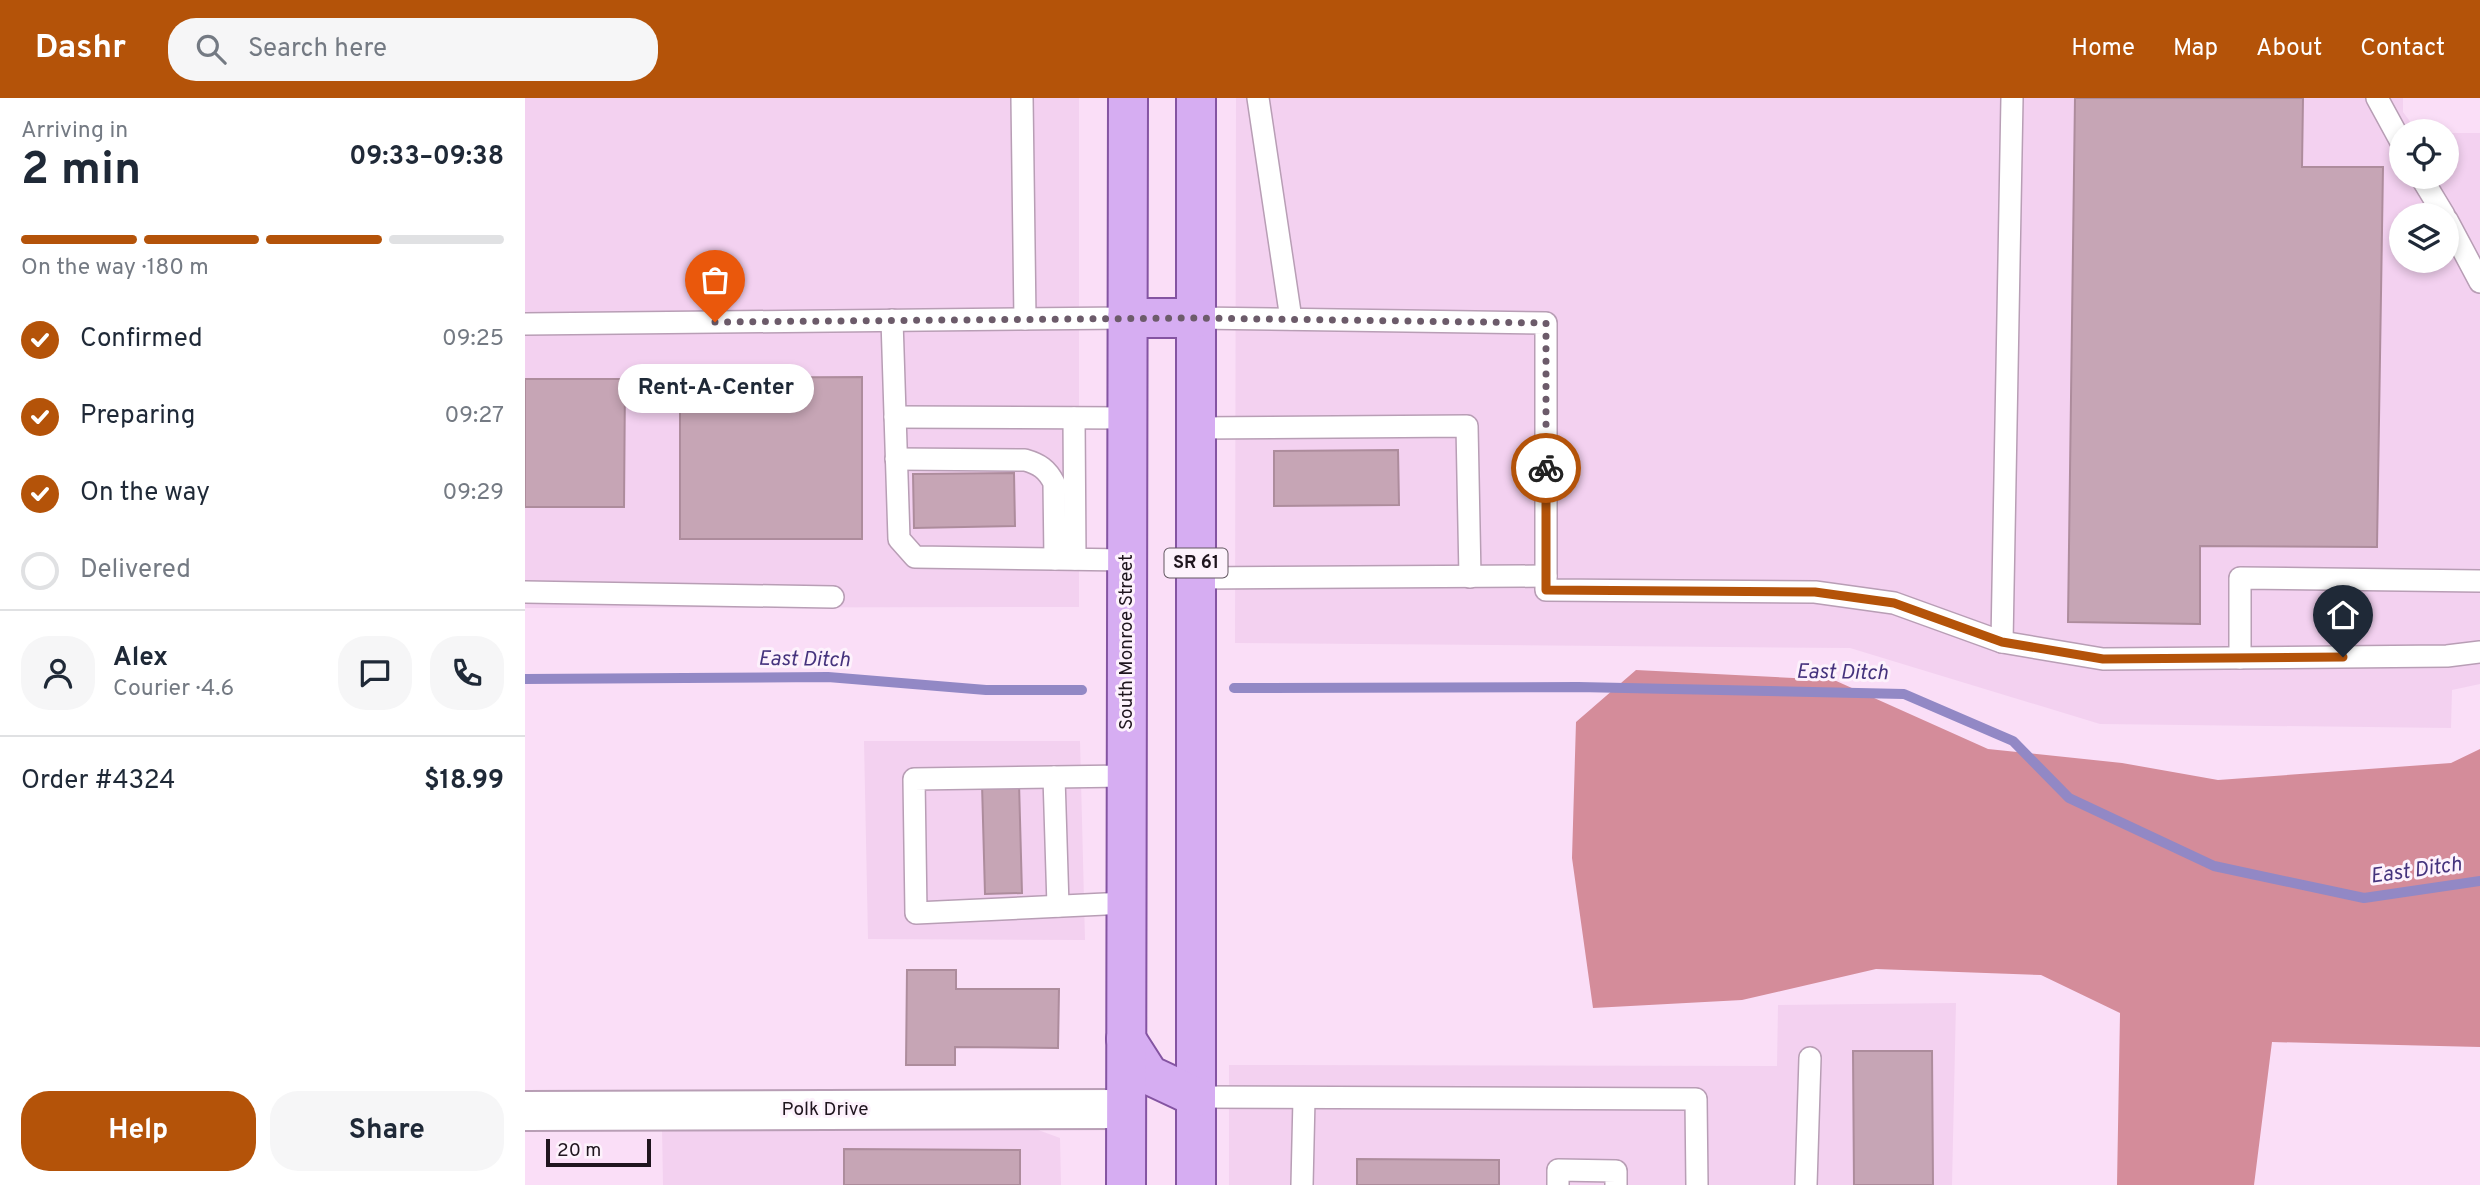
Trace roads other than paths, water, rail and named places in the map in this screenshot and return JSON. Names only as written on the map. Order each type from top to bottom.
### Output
[{"type":"main road","name":"South Monroe Street","points":[[1126,1185],[1128,98]]},
{"type":"main road","name":"SR 61","points":[[1195,98],[1195,1185]]},
{"type":"main road","points":[[1127,318],[1195,318]]},
{"type":"main road","points":[[1126,1040],[1149,1074],[1195,1097]]},
{"type":"street","name":"Polk Drive","points":[[525,1111],[1126,1108]]},
{"type":"lane","points":[[1022,98],[1025,319]]},
{"type":"lane","points":[[1258,98],[1291,319]]},
{"type":"lane","points":[[2002,642],[2012,98]]},
{"type":"lane","points":[[2377,98],[2389,120]]},
{"type":"lane","points":[[2459,243],[2480,282]]},
{"type":"lane","points":[[525,324],[1127,318]]},
{"type":"lane","points":[[1195,318],[1546,323],[1546,590],[1815,592],[1881,601],[2002,642],[2103,659],[2447,656],[2480,652]]},
{"type":"lane","points":[[892,320],[899,539],[915,557],[1126,560]]},
{"type":"lane","points":[[895,417],[1127,418]]},
{"type":"lane","points":[[1065,559],[1074,418]]},
{"type":"lane","points":[[1195,428],[1467,426],[1470,577]]},
{"type":"lane","points":[[896,459],[1025,460],[1036,463],[1048,471],[1053,482],[1065,559]]},
{"type":"lane","points":[[1195,578],[1546,576]]},
{"type":"lane","points":[[2239,658],[2240,578],[2480,581]]},
{"type":"lane","points":[[525,592],[834,597]]},
{"type":"lane","points":[[1126,776],[914,779],[916,913],[1126,903]]},
{"type":"lane","points":[[1054,777],[1058,906]]},
{"type":"lane","points":[[1806,1185],[1810,1058]]},
{"type":"lane","points":[[1195,1097],[1696,1099],[1697,1185]]},
{"type":"lane","points":[[1303,1185],[1304,1099]]},
{"type":"lane","points":[[1558,1185],[1557,1170],[1616,1171],[1616,1185]]},
{"type":"waterway","name":"East Ditch","points":[[525,679],[828,677],[986,690],[1082,690]]},
{"type":"waterway","name":"East Ditch","points":[[1234,688],[1578,687],[1904,694],[2013,741],[2069,798],[2214,866],[2364,898],[2480,881]]},
{"type":"place","name":"Rent-A-Center","points":[[715,322]]}]
